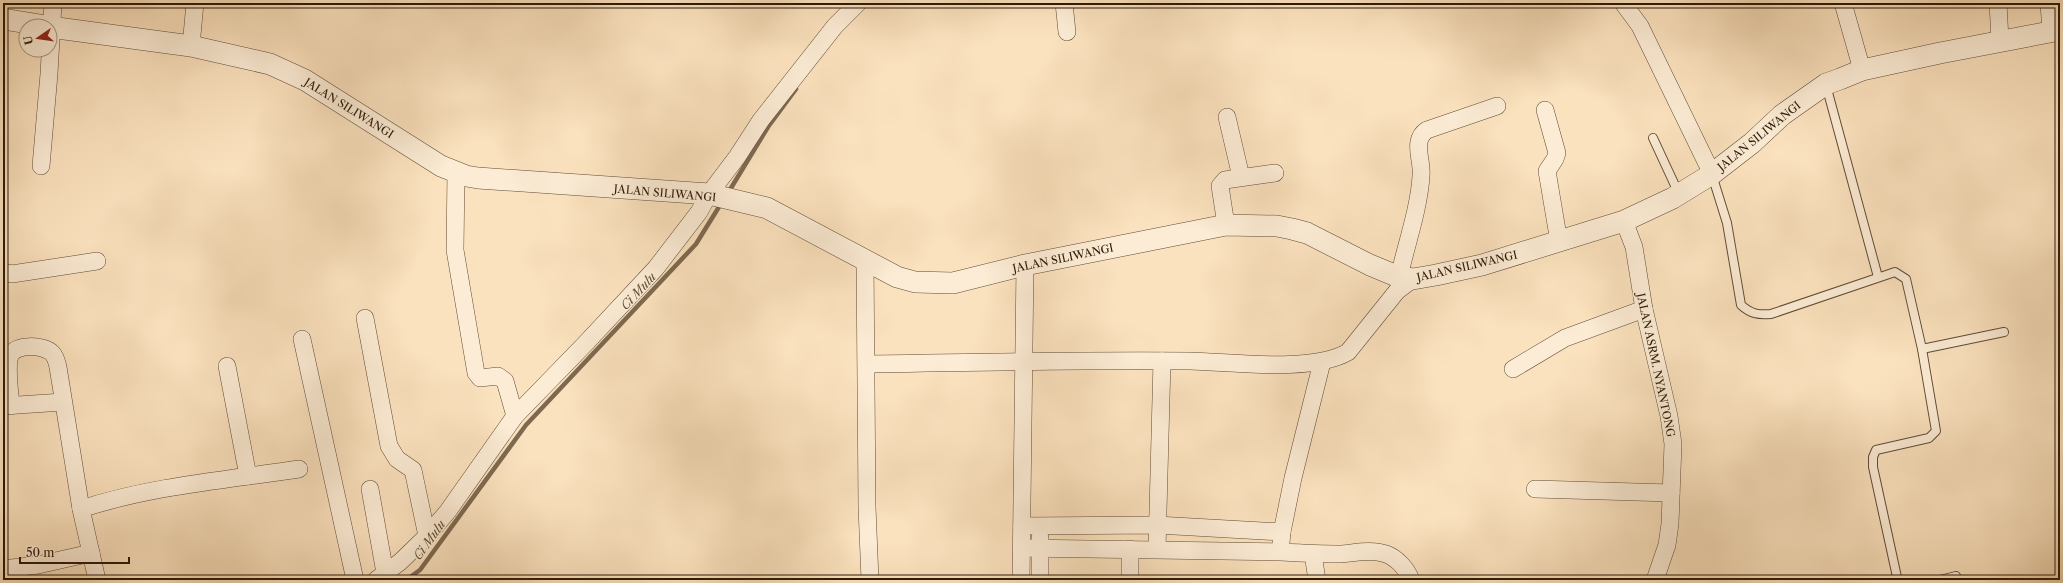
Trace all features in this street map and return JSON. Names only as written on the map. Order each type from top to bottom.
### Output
[{"type":"street","points":[[50,18],[53,3]]},
{"type":"street","points":[[190,46],[195,3]]},
{"type":"street","points":[[380,577],[400,562],[427,536],[448,511],[515,416],[656,268],[699,212],[709,194],[737,157],[753,130],[816,48],[858,3]]},
{"type":"street","points":[[1064,3],[1067,32]]},
{"type":"street","points":[[1623,3],[1640,26],[1712,174]]},
{"type":"street","points":[[1843,3],[1862,70]]},
{"type":"street","points":[[1998,3],[2000,40]]},
{"type":"street","points":[[2049,3],[2055,31]]},
{"type":"street","name":"JALAN SILIWANGI","points":[[3,19],[18,21]]},
{"type":"street","name":"JALAN SILIWANGI","points":[[58,27],[190,46],[252,59],[289,72],[441,166],[466,176],[530,183],[709,194],[767,208],[897,277],[915,282],[935,283],[953,283],[972,280],[1025,265],[1226,225],[1277,226],[1307,233],[1370,265],[1406,278],[1482,265],[1624,221],[1679,195],[1712,174],[1752,143],[1782,115],[1826,84],[1862,70],[2000,40],[2055,31]]},
{"type":"street","points":[[41,166],[48,86],[48,58]]},
{"type":"street","points":[[867,364],[1162,361],[1292,364],[1322,362],[1337,359],[1348,352],[1406,278],[1421,177],[1418,144],[1420,136],[1427,130],[1497,106]]},
{"type":"street","points":[[1545,110],[1557,153],[1547,171],[1559,242]]},
{"type":"street","points":[[1226,117],[1241,177]]},
{"type":"street","points":[[456,172],[454,226],[455,257],[476,373],[480,378],[498,376],[506,381],[515,416]]},
{"type":"street","points":[[1226,225],[1220,186],[1224,180],[1275,173]]},
{"type":"street","name":"JALAN ASRM. NYANTONG","points":[[1624,221],[1634,247],[1644,309],[1669,416],[1672,444],[1670,524],[1667,545],[1655,580]]},
{"type":"street","points":[[3,272],[12,274],[97,261]]},
{"type":"street","points":[[865,261],[867,507],[870,580]]},
{"type":"street","points":[[1021,580],[1025,362],[1025,265]]},
{"type":"street","points":[[1513,370],[1565,338],[1644,309]]},
{"type":"street","points":[[365,318],[389,446],[397,459],[413,470],[427,536]]},
{"type":"street","points":[[302,339],[355,580]]},
{"type":"street","points":[[63,402],[7,406],[10,356],[16,349],[44,348],[55,356],[63,402],[81,509],[97,580]]},
{"type":"street","points":[[1157,549],[1162,361]]},
{"type":"street","points":[[1281,552],[1282,532],[1293,478],[1322,362]]},
{"type":"street","points":[[227,366],[248,476]]},
{"type":"street","points":[[81,509],[116,498],[299,469]]},
{"type":"street","points":[[370,489],[380,577]]},
{"type":"street","points":[[1535,489],[1671,493]]},
{"type":"street","points":[[1022,526],[1157,525],[1282,532]]},
{"type":"street","points":[[1040,526],[1040,580]]},
{"type":"street","points":[[1022,548],[1157,549],[1313,554],[1370,551],[1386,554],[1396,560],[1411,580]]},
{"type":"street","points":[[1130,549],[1130,580]]},
{"type":"street","points":[[3,570],[38,565],[91,553]]},
{"type":"street","points":[[1313,554],[1317,580]]},
{"type":"lane","points":[[1826,84],[1878,277]]},
{"type":"lane","points":[[1653,138],[1679,195]]},
{"type":"lane","points":[[1712,174],[1727,223],[1741,305],[1749,312],[1759,315],[1771,314],[1896,272],[1906,279],[1922,349],[1936,431],[1929,438],[1876,450],[1873,458],[1873,467],[1895,570],[1897,577],[1900,580]]},
{"type":"lane","points":[[1922,349],[2004,332]]},
{"type":"lane","points":[[1940,580],[1956,576]]},
{"type":"waterway","name":"Ci Mulu","points":[[728,193],[768,127],[796,89]]},
{"type":"waterway","name":"Ci Mulu","points":[[406,580],[420,570],[526,425],[696,244],[722,202]]}]
